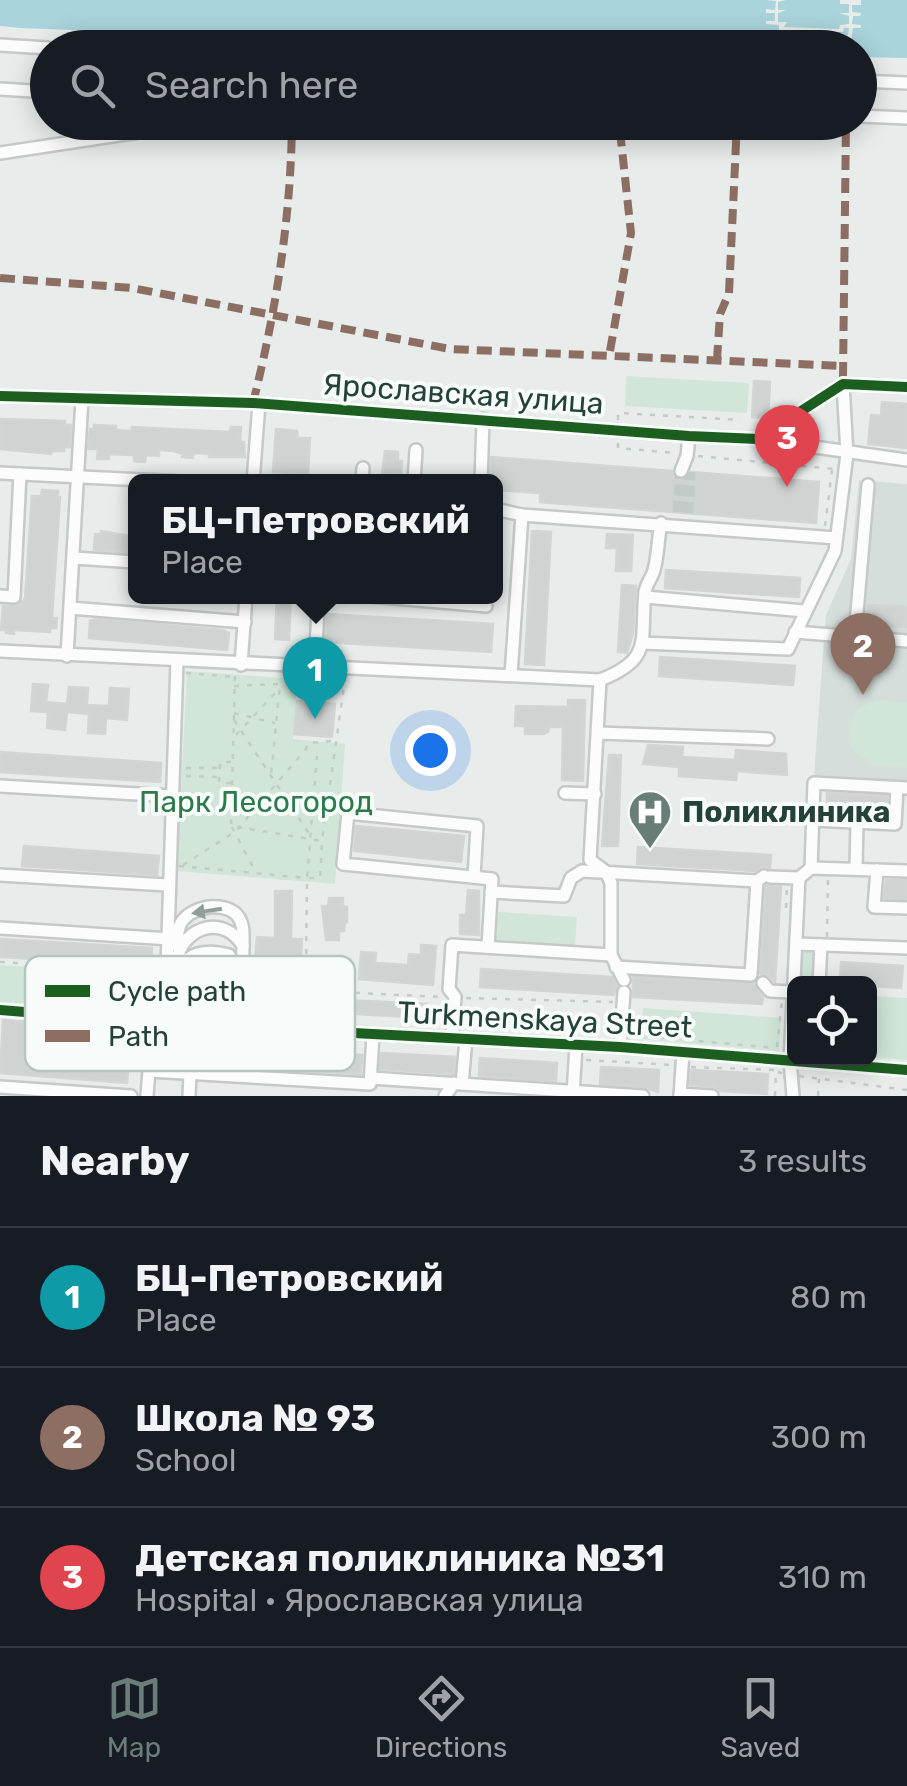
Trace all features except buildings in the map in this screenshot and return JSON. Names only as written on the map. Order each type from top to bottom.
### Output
[{"type":"street","points":[[0,45],[30,47]]},
{"type":"street","points":[[877,82],[907,83]]},
{"type":"street","points":[[0,89],[30,91]]},
{"type":"street","points":[[877,117],[907,118]]},
{"type":"street","points":[[0,153],[86,140]]},
{"type":"street","points":[[758,439],[842,384],[907,387]]},
{"type":"street","points":[[642,643],[788,649],[831,562],[830,538],[847,454],[842,384]]},
{"type":"street","name":"Ярославская улица","points":[[0,396],[259,403],[758,439],[907,460]]},
{"type":"street","points":[[67,656],[82,399]]},
{"type":"street","points":[[254,474],[259,403]]},
{"type":"street","points":[[481,474],[483,419]]},
{"type":"street","points":[[686,472],[689,436]]},
{"type":"street","points":[[414,474],[416,450]]},
{"type":"street","points":[[0,474],[128,479]]},
{"type":"street","points":[[0,596],[14,596],[20,474]]},
{"type":"street","points":[[848,636],[856,624],[868,486]]},
{"type":"street","points":[[503,511],[661,523],[682,516],[830,538]]},
{"type":"street","points":[[511,675],[522,515]]},
{"type":"street","points":[[0,651],[600,680],[624,670],[637,658],[642,643],[646,586],[654,572],[661,523]]},
{"type":"street","points":[[74,558],[128,562]]},
{"type":"street","points":[[645,597],[804,611]]},
{"type":"street","points":[[241,664],[246,604]]},
{"type":"street","points":[[315,667],[318,609],[324,604]]},
{"type":"street","points":[[463,604],[486,606]]},
{"type":"street","points":[[70,608],[245,622]]},
{"type":"street","points":[[795,632],[907,641]]},
{"type":"street","points":[[169,956],[177,662]]},
{"type":"street","points":[[600,680],[590,860],[606,872],[613,893],[613,961],[624,991],[621,1040]]},
{"type":"street","points":[[598,733],[768,739]]},
{"type":"street","points":[[811,868],[814,783],[902,788],[895,824],[813,820]]},
{"type":"street","points":[[0,786],[172,796]]},
{"type":"street","points":[[564,794],[595,794]]},
{"type":"street","points":[[474,877],[477,826],[348,814],[343,864],[492,879],[488,947]]},
{"type":"street","points":[[856,869],[857,822]]},
{"type":"street","points":[[491,892],[564,896],[576,873],[793,878],[811,868],[907,871]]},
{"type":"street","points":[[876,870],[874,907],[907,908]]},
{"type":"street","points":[[0,875],[168,885]]},
{"type":"street","points":[[758,980],[764,878]]},
{"type":"street","points":[[791,976],[796,944],[793,878]]},
{"type":"street","points":[[176,956],[178,927],[200,908],[234,912],[243,926],[243,956]]},
{"type":"street","points":[[0,928],[170,939]]},
{"type":"street","points":[[178,956],[180,945],[195,930],[226,930],[243,946]]},
{"type":"street","points":[[452,1038],[452,944],[758,980],[770,991],[787,992]]},
{"type":"street","points":[[796,944],[907,948]]},
{"type":"street","points":[[820,976],[824,945]]},
{"type":"street","points":[[188,956],[210,950],[230,956]]},
{"type":"street","name":"Turkmenskaya Street","points":[[0,1010],[25,1012]]},
{"type":"street","points":[[787,1022],[786,1053],[793,1096]]},
{"type":"street","name":"Turkmenskaya Street","points":[[355,1034],[576,1045],[621,1040],[683,1052],[786,1053]]},
{"type":"street","points":[[147,1096],[149,1071],[370,1084],[373,1035]]},
{"type":"street","points":[[445,1096],[458,1084],[466,1039]]},
{"type":"street","points":[[573,1094],[576,1045]]},
{"type":"street","points":[[683,1052],[680,1095],[712,1096]]},
{"type":"street","name":"Turkmenskaya Street","points":[[866,1066],[907,1070]]},
{"type":"street","points":[[189,1096],[190,1073]]},
{"type":"street","points":[[370,1078],[638,1096]]},
{"type":"street","points":[[299,1096],[300,1080]]},
{"type":"street","points":[[402,1094],[403,1080]]},
{"type":"street","points":[[0,1087],[131,1096]]},
{"type":"path","points":[[618,412],[741,420]]},
{"type":"path","points":[[830,538],[832,468]]},
{"type":"path","points":[[233,738],[288,681],[290,666]]},
{"type":"path","points":[[335,740],[308,743],[237,830],[182,866],[320,878],[347,668]]},
{"type":"path","points":[[185,673],[235,677],[231,826],[322,842]]},
{"type":"path","points":[[234,686],[280,687]]},
{"type":"path","points":[[271,777],[280,687]]},
{"type":"path","points":[[234,713],[276,723]]},
{"type":"path","points":[[234,720],[312,840]]},
{"type":"path","points":[[306,956],[317,756]]},
{"type":"path","points":[[232,762],[220,762],[219,777],[219,782],[232,783]]},
{"type":"path","points":[[180,768],[220,768]]},
{"type":"path","points":[[180,775],[219,777]]},
{"type":"path","points":[[237,830],[256,873]]},
{"type":"path","points":[[824,945],[828,868]]},
{"type":"path","points":[[786,916],[793,878]]},
{"type":"path","points":[[0,962],[25,964]]},
{"type":"path","points":[[355,988],[455,997],[624,991]]},
{"type":"path","points":[[621,1040],[786,1053],[787,1022]]},
{"type":"path","points":[[775,1096],[776,1072],[907,1090]]},
{"type":"path","points":[[818,1096],[819,1079]]},
{"type":"shaded area","points":[[859,480],[907,484],[907,781],[814,775],[826,615],[851,559]]},
{"type":"green space","points":[[626,376],[749,383],[747,413],[625,406]]},
{"type":"green space","name":"Парк Лесогород","points":[[187,671],[297,679],[293,739],[345,744],[335,884],[177,871]]},
{"type":"green space","points":[[882,700],[907,703],[907,768],[875,765],[852,750],[853,717],[864,706]]},
{"type":"green space","points":[[498,912],[577,917],[575,946],[496,941]]},
{"type":"green space","points":[[800,948],[816,949],[814,976],[799,976]]},
{"type":"green space","points":[[0,965],[25,967],[25,1004],[0,1002]]},
{"type":"green space","points":[[877,996],[907,998],[907,1060],[877,1058]]},
{"type":"green space","points":[[643,1008],[781,1018],[779,1051],[641,1039]]},
{"type":"water","points":[[0,0],[907,0],[907,58],[877,57],[877,30],[71,30],[0,26]]},
{"type":"pier","points":[[766,0],[786,0],[778,2],[778,10],[786,10],[778,13],[778,22],[787,22],[784,27],[839,29],[840,25],[849,24],[849,16],[839,13],[849,13],[849,4],[840,4],[840,0],[861,0],[861,5],[852,5],[852,12],[861,13],[853,16],[852,24],[861,28],[853,30],[779,30],[779,25],[766,24],[775,21],[775,13],[766,13],[766,9],[775,10],[776,1]]},
{"type":"tunnel","points":[[678,512],[681,471]]},
{"type":"tunnel","points":[[688,513],[690,472]]},
{"type":"marked path","points":[[253,403],[281,264],[291,140]]},
{"type":"marked path","points":[[610,351],[631,233],[621,140]]},
{"type":"marked path","points":[[717,360],[720,314],[729,293],[736,140]]},
{"type":"marked path","points":[[843,377],[846,140]]},
{"type":"marked path","points":[[0,278],[132,288],[450,349],[843,366]]},
{"type":"cycle path","points":[[0,396],[253,403],[758,439],[843,384],[907,387]]},
{"type":"cycle path","points":[[0,1010],[25,1012]]},
{"type":"cycle path","points":[[355,1033],[620,1047],[907,1070]]},
{"type":"place","name":"Детская поликлиника №31","points":[[787,487]]},
{"type":"place","name":"Школа № 93","points":[[863,695]]},
{"type":"place","name":"БЦ-Петровский","points":[[315,719]]},
{"type":"place","name":"Поликлиника","points":[[650,850]]}]
